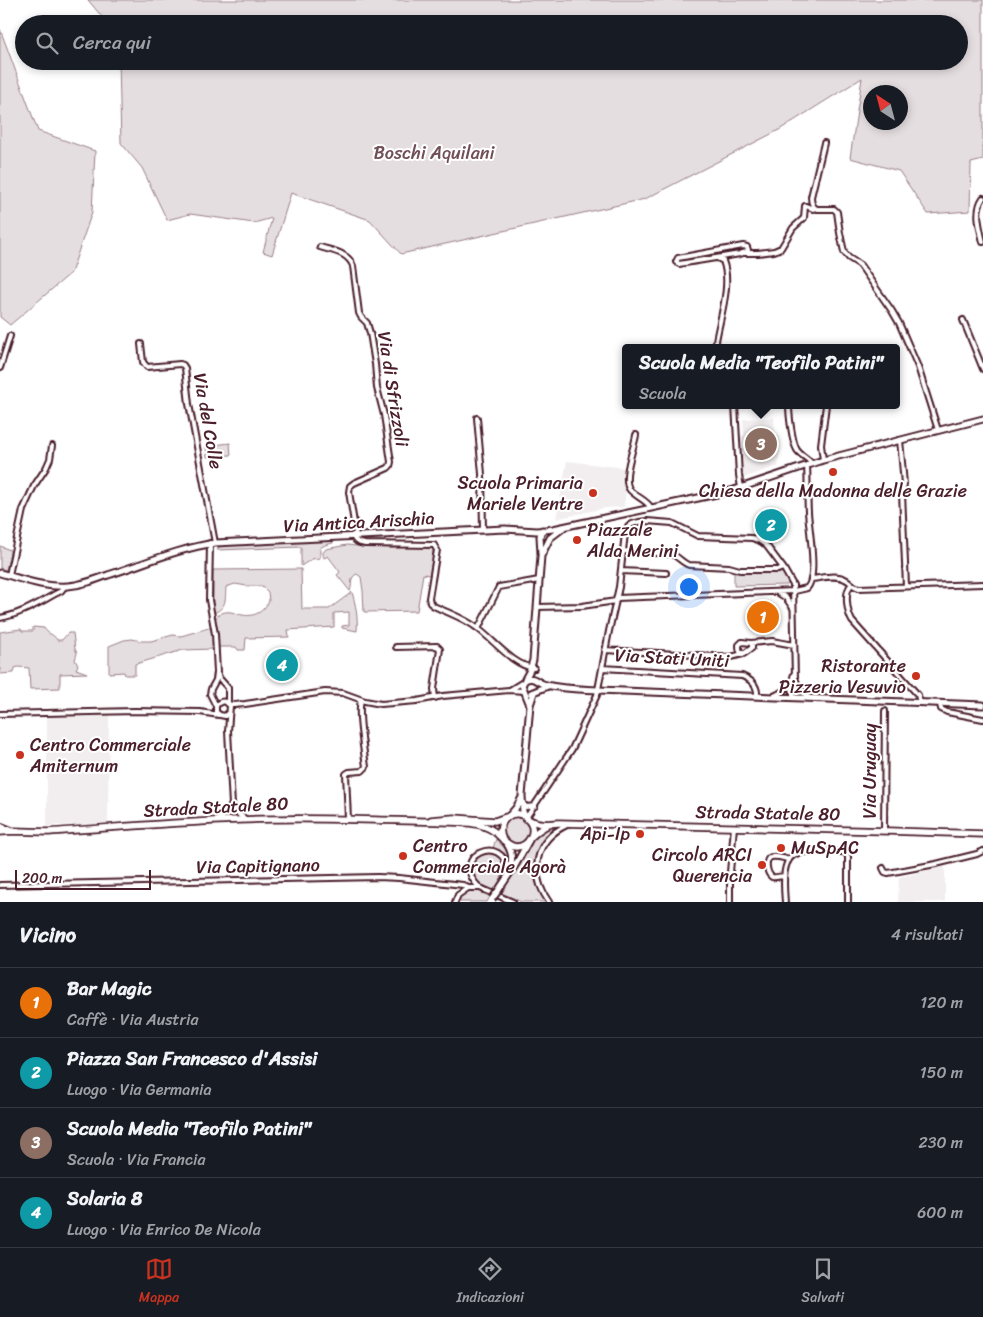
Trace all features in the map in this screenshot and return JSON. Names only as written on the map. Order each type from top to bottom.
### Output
[{"type":"main road","points":[[529,840],[532,826],[526,818],[519,814],[510,815],[504,819],[500,826],[500,833],[505,842],[518,847],[522,846],[529,840],[540,829],[552,824]]},
{"type":"main road","name":"Strada Statale 80","points":[[419,821],[439,818],[495,821],[510,815]]},
{"type":"main road","name":"Strada Statale 80","points":[[0,832],[52,832],[292,818],[478,824],[494,831],[505,842]]},
{"type":"main road","name":"Strada Statale 80","points":[[526,818],[536,823],[552,824],[983,834]]},
{"type":"main road","name":"Strada Statale 80","points":[[0,826],[14,831]]},
{"type":"street","points":[[815,208],[811,197],[824,143]]},
{"type":"street","points":[[983,198],[978,211],[983,242]]},
{"type":"street","points":[[758,253],[744,246],[678,258],[676,261],[679,264],[744,253],[758,253],[774,251],[781,248],[793,228],[804,218],[805,206],[813,209],[834,209],[837,212],[844,252],[849,258],[860,265],[899,323],[918,367],[938,430]]},
{"type":"street","name":"Via di Sfrizzoli","points":[[320,247],[345,255],[353,266],[360,315],[367,322],[370,334],[377,388],[384,415],[391,462],[388,468],[356,481],[350,486],[349,492],[355,535]]},
{"type":"street","points":[[744,253],[748,248]]},
{"type":"street","points":[[716,344],[725,293],[726,269],[728,260],[734,255]]},
{"type":"street","points":[[716,258],[720,258],[723,261],[726,269]]},
{"type":"street","points":[[963,320],[983,369]]},
{"type":"street","points":[[0,368],[10,336]]},
{"type":"street","name":"Via del Colle","points":[[141,344],[143,362],[147,367],[180,364],[184,366],[213,543]]},
{"type":"street","points":[[735,409],[741,488]]},
{"type":"street","points":[[537,607],[576,606],[617,600],[794,591],[808,587],[811,579],[812,539],[808,516],[810,465],[809,460],[799,452],[795,445],[789,409]]},
{"type":"street","points":[[823,460],[821,445],[826,409]]},
{"type":"street","points":[[477,418],[482,474],[483,530]]},
{"type":"street","name":"Via Antica Arischia","points":[[0,573],[42,584],[78,585],[177,552],[213,543],[505,529],[542,530],[642,511],[741,488],[823,460],[983,419]]},
{"type":"street","points":[[636,435],[634,450],[628,466],[627,484],[633,492],[649,504],[651,509]]},
{"type":"street","points":[[900,440],[904,484],[902,493],[906,586]]},
{"type":"street","points":[[9,575],[23,510],[34,486],[50,459],[52,446]]},
{"type":"street","points":[[642,511],[644,521]]},
{"type":"street","points":[[634,512],[636,522]]},
{"type":"street","points":[[542,530],[546,540],[542,546],[533,660],[533,668],[538,686],[530,706],[522,796],[523,813],[526,818],[572,749],[595,699],[617,600],[625,533],[629,526],[636,522],[672,523],[698,536],[756,539],[766,545],[783,568],[792,583],[794,591],[794,682],[791,688],[794,698]]},
{"type":"street","points":[[542,546],[566,526]]},
{"type":"street","points":[[527,530],[534,534],[542,546]]},
{"type":"street","points":[[355,535],[354,539],[356,541],[365,544],[434,545],[437,550],[429,601],[434,606],[478,629],[512,658],[533,668]]},
{"type":"street","points":[[213,543],[209,600],[216,648],[217,672],[210,694],[216,707],[216,712],[226,724],[228,732]]},
{"type":"street","points":[[623,551],[676,555],[686,564],[690,565],[729,567],[740,570],[778,570],[783,568]]},
{"type":"street","points":[[621,571],[666,573]]},
{"type":"street","points":[[811,579],[839,577],[859,588],[983,584]]},
{"type":"street","points":[[478,629],[499,587],[539,580]]},
{"type":"street","points":[[851,585],[847,592],[850,618],[918,695],[920,703]]},
{"type":"street","points":[[0,618],[22,612],[61,591],[65,586]]},
{"type":"street","points":[[777,592],[786,598],[794,610]]},
{"type":"street","points":[[743,654],[739,650],[740,643],[772,642],[794,645]]},
{"type":"street","points":[[750,643],[752,648]]},
{"type":"street","points":[[605,650],[731,657],[747,652],[758,643]]},
{"type":"street","points":[[396,647],[435,646],[440,649],[434,689],[435,698]]},
{"type":"street","points":[[509,690],[517,687],[524,681],[533,668]]},
{"type":"street","name":"Via Stati Uniti","points":[[602,668],[742,676],[756,684],[758,696]]},
{"type":"street","points":[[217,672],[228,690],[228,704],[230,708],[228,732],[233,807],[236,813],[250,820]]},
{"type":"street","points":[[530,706],[522,686],[524,681],[531,678],[549,686],[598,690],[983,705]]},
{"type":"street","points":[[794,682],[809,698]]},
{"type":"street","points":[[770,697],[785,690],[794,682]]},
{"type":"street","points":[[214,684],[225,684]]},
{"type":"street","points":[[200,712],[210,710],[221,702],[244,704],[331,692],[348,694],[361,700],[381,704],[423,701],[509,690],[529,693],[549,686]]},
{"type":"street","points":[[348,820],[346,774],[349,772],[362,772],[366,767],[361,700]]},
{"type":"street","points":[[0,714],[106,711],[200,712],[226,715],[236,707],[244,704]]},
{"type":"street","points":[[940,704],[941,708],[947,712],[983,719]]},
{"type":"street","name":"Via Uruguay","points":[[884,831],[885,711]]},
{"type":"street","points":[[510,815],[518,806],[522,796]]},
{"type":"street","points":[[215,821],[228,812],[232,802]]},
{"type":"street","points":[[522,802],[526,807],[535,806]]},
{"type":"street","points":[[548,902],[538,882],[539,856],[549,837],[570,824]]},
{"type":"street","points":[[730,902],[730,872],[734,827]]},
{"type":"street","points":[[491,901],[529,840]]},
{"type":"street","points":[[505,842],[512,853],[507,877]]},
{"type":"street","points":[[480,888],[474,882],[469,869],[473,857],[480,851],[492,850],[499,854],[506,863],[507,877]]},
{"type":"street","points":[[883,868],[888,873],[936,864],[978,854],[983,851]]},
{"type":"street","points":[[785,902],[784,876],[789,860],[794,854],[800,852],[846,853],[848,857],[848,902]]},
{"type":"street","points":[[784,876],[771,876],[768,870],[768,861],[769,858],[773,857],[789,860]]},
{"type":"street","name":"Via Capitignano","points":[[0,885],[378,877],[464,885],[468,888],[480,888],[505,901],[513,902]]},
{"type":"street","points":[[454,902],[458,895],[468,888]]},
{"type":"shaded area","points":[[774,418],[775,436],[779,436],[780,452],[778,467],[743,478],[741,436],[744,435],[743,419]]},
{"type":"shaded area","name":"Scuola Primaria Mariele Ventre","points":[[567,461],[625,468],[624,483],[626,488],[624,507],[605,508],[556,519]]},
{"type":"shaded area","points":[[109,714],[108,824],[47,826],[47,716]]},
{"type":"shaded area","points":[[945,867],[945,902],[898,902],[899,877]]},
{"type":"green space","name":"Boschi Aquilani","points":[[88,0],[983,0],[983,160],[971,163],[970,211],[928,214],[899,171],[850,158],[862,78],[779,130],[645,199],[401,254],[370,220],[291,193],[272,255],[263,252],[272,218],[254,223],[190,214],[167,220],[142,168],[121,143],[119,70],[968,70],[968,15],[100,15]]},
{"type":"green space","points":[[0,29],[38,131],[95,151],[92,212],[71,273],[10,325],[0,317]]},
{"type":"green space","points":[[230,443],[231,455],[207,457],[206,446]]},
{"type":"green space","points":[[332,540],[333,543],[320,548],[320,558],[312,559],[301,566],[301,547],[217,550],[221,545]]},
{"type":"green space","points":[[347,545],[394,548],[433,547],[430,575],[423,574],[417,611],[364,612],[361,577],[357,574],[353,577],[350,591],[337,575],[340,572],[328,556],[324,558],[323,555],[326,549]]},
{"type":"green space","points":[[0,546],[10,550],[6,570],[0,568]]},
{"type":"green space","points":[[301,569],[302,609],[329,609],[352,592],[357,631],[342,628],[342,626],[349,625],[349,612],[334,613],[334,627],[288,630],[289,637],[246,638],[245,650],[238,650],[236,647],[218,647],[215,618],[227,612],[243,615],[256,614],[269,601],[268,592],[262,586],[235,584],[226,587],[223,606],[214,613],[213,570]]},
{"type":"green space","points":[[779,571],[784,571],[791,581],[787,585],[734,586],[734,573],[778,573]]},
{"type":"green space","points":[[33,627],[44,628],[57,640],[62,640],[68,633],[73,633],[77,653],[75,660],[78,665],[76,669],[87,673],[60,674],[60,688],[30,689],[29,668],[18,667],[15,668],[14,673],[0,674],[0,632],[21,629],[22,631],[33,631]]},
{"type":"green space","points":[[212,627],[213,649],[183,650],[135,664],[135,675],[125,675],[124,672],[109,673],[109,646],[124,640],[151,641],[173,635],[181,636]]},
{"type":"green space","points":[[516,817],[525,821],[529,830],[525,839],[516,843],[507,839],[503,830],[507,821]]},
{"type":"green space","points":[[555,828],[545,837],[538,854],[535,870],[538,887],[546,902],[522,902],[501,894],[520,865],[526,851],[538,835],[545,830]]},
{"type":"green space","points":[[496,839],[507,851],[508,861],[502,853],[493,848]]},
{"type":"green space","points":[[489,852],[502,858],[505,868],[494,890],[482,885],[472,874],[473,863],[477,856]]},
{"type":"green space","points":[[469,890],[479,890],[491,895],[487,902],[458,902],[461,896]]},
{"type":"place","name":"Scuola Media \"Teofilo Patini\"","points":[[761,444]]},
{"type":"place","name":"Chiesa della Madonna delle Grazie","points":[[833,472]]},
{"type":"place","name":"Scuola Primaria Mariele Ventre","points":[[593,493]]},
{"type":"place","name":"Piazza San Francesco d'Assisi","points":[[771,525]]},
{"type":"place","name":"Piazzale Alda Merini","points":[[577,540]]},
{"type":"place","name":"Bar Magic","points":[[763,617]]},
{"type":"place","name":"Solaria 8","points":[[282,665]]},
{"type":"place","name":"Ristorante Pizzeria Vesuvio","points":[[916,676]]},
{"type":"place","name":"Centro Commerciale Amiternum","points":[[20,755]]},
{"type":"place","name":"Api-Ip","points":[[640,834]]},
{"type":"place","name":"MuSpAC","points":[[781,848]]},
{"type":"place","name":"Centro Commerciale Agorà","points":[[403,856]]},
{"type":"place","name":"Circolo ARCI Querencia","points":[[762,865]]}]
